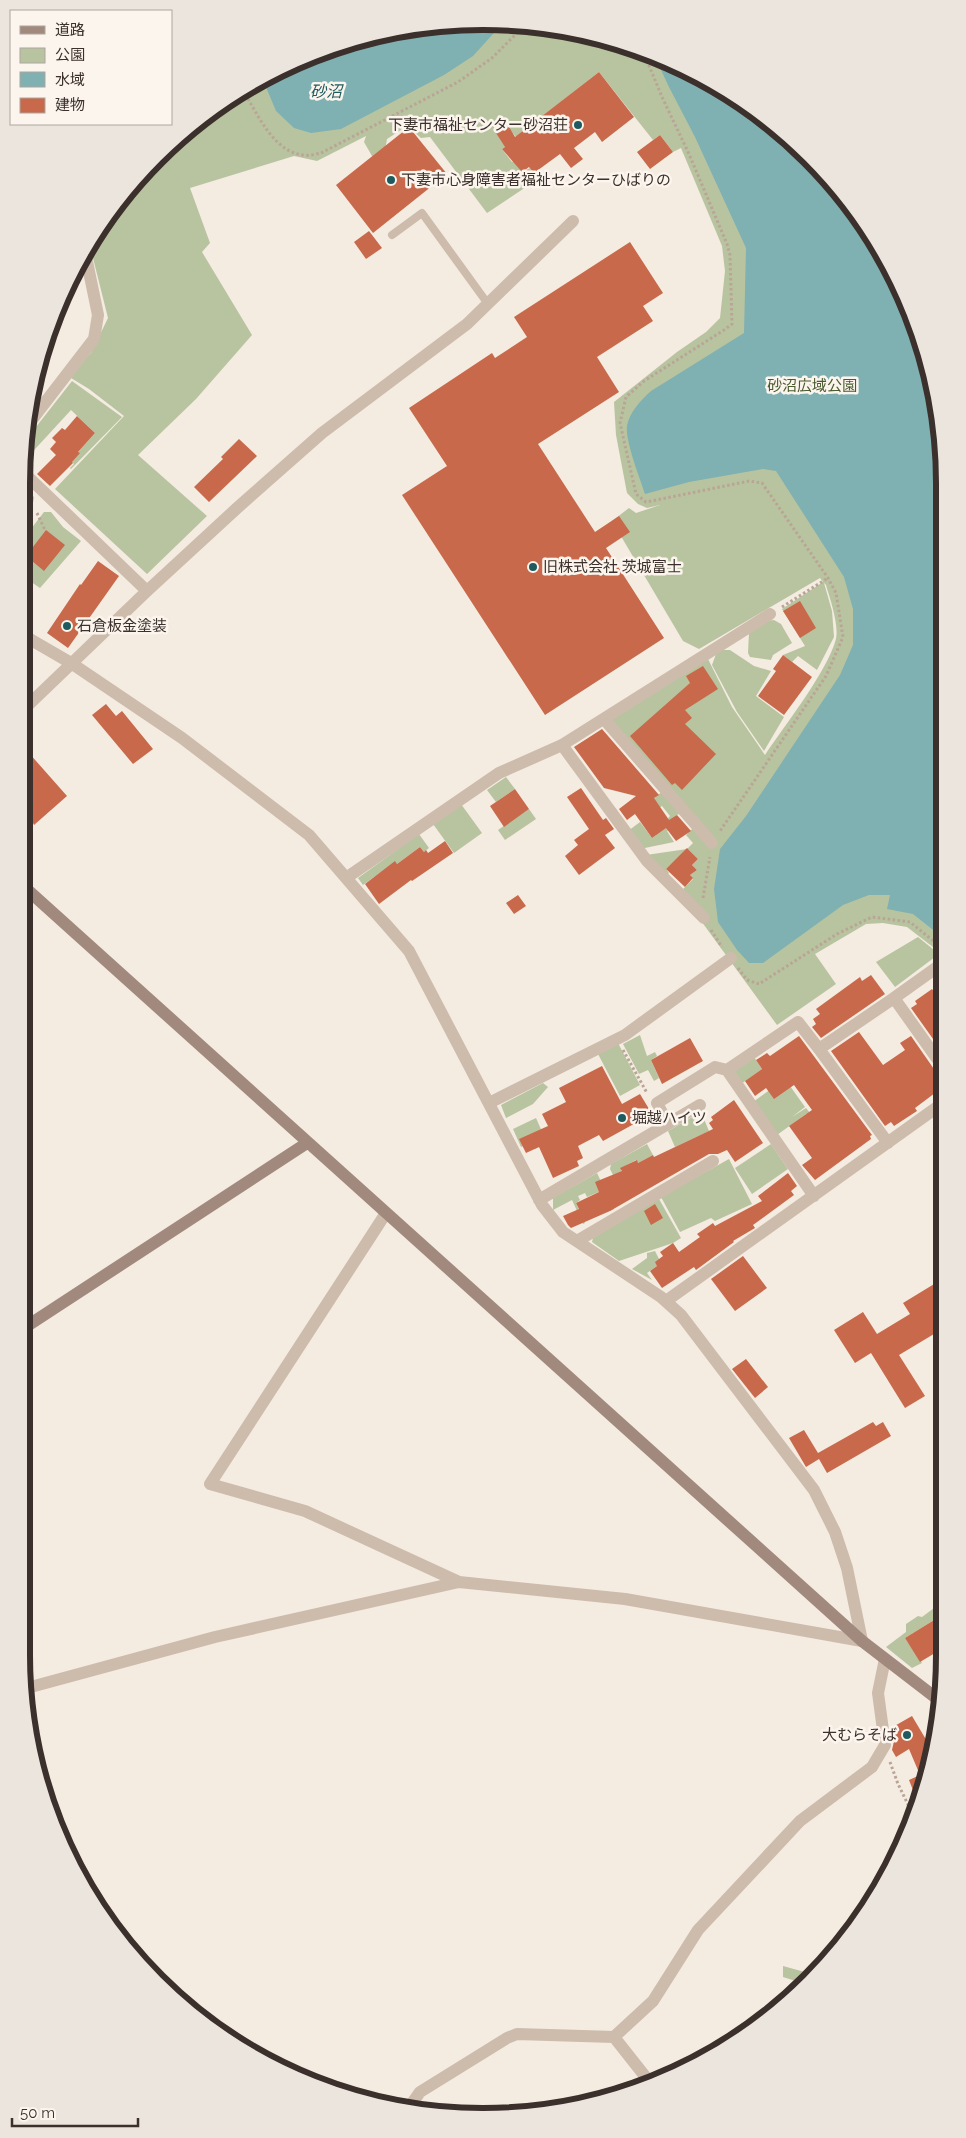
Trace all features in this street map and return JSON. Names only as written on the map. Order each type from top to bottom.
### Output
[{"type":"street","points":[[30,703],[147,591],[322,433],[467,324],[573,221]]},
{"type":"street","points":[[36,415],[94,339],[98,315],[87,263]]},
{"type":"street","points":[[30,479],[147,591]]},
{"type":"street","points":[[346,878],[498,773],[562,745],[770,614]]},
{"type":"street","points":[[30,639],[71,663],[182,738],[309,835],[409,951],[539,1200],[563,1232],[666,1301],[681,1315],[814,1490],[835,1532],[847,1568],[862,1641]]},
{"type":"street","points":[[604,719],[712,843]]},
{"type":"street","points":[[562,745],[647,861],[704,918]]},
{"type":"street","points":[[30,892],[862,1641],[934,1696]]},
{"type":"street","points":[[489,1103],[617,1039],[730,958]]},
{"type":"street","points":[[819,1049],[936,967]]},
{"type":"street","points":[[894,998],[936,1057]]},
{"type":"street","points":[[727,1070],[798,1022],[888,1142]]},
{"type":"street","points":[[668,1124],[657,1102],[715,1067],[727,1070],[814,1196]]},
{"type":"street","points":[[539,1200],[700,1105]]},
{"type":"street","points":[[666,1301],[936,1108]]},
{"type":"street","points":[[30,1324],[307,1143]]},
{"type":"street","points":[[577,1241],[713,1161]]},
{"type":"street","points":[[386,1213],[210,1484],[305,1511],[459,1582]]},
{"type":"street","points":[[31,1687],[215,1637],[459,1582],[625,1599],[862,1641]]},
{"type":"street","points":[[413,2102],[420,2092],[507,2038],[517,2034],[614,2037],[653,2001],[698,1930],[800,1821],[872,1767],[885,1745],[878,1693],[885,1659]]},
{"type":"street","points":[[614,2037],[646,2078]]},
{"type":"lane","points":[[392,235],[422,213],[488,304]]},
{"type":"path","points":[[247,97],[265,131],[278,142],[289,149],[306,155],[321,153],[458,82],[492,58],[518,32]]},
{"type":"path","points":[[647,61],[727,244],[730,255],[732,324],[644,382],[626,397],[620,423],[636,494],[646,502],[749,481],[762,483],[828,578],[836,593],[843,637],[826,676],[712,843],[703,902],[704,918],[747,980],[759,984],[837,934],[872,917],[910,922],[936,943]]},
{"type":"path","points":[[37,513],[45,530]]},
{"type":"path","points":[[770,614],[828,578]]},
{"type":"path","points":[[617,1039],[654,1104],[657,1102]]},
{"type":"path","points":[[885,1745],[898,1784],[910,1808]]},
{"type":"green space","points":[[453,31],[513,31],[542,34],[600,45],[656,64],[710,91],[735,106],[782,142],[824,184],[860,231],[875,256],[902,310],[921,366],[927,395],[935,453],[936,483],[936,949],[907,927],[883,923],[866,924],[815,954],[836,984],[777,1025],[680,892],[693,879],[690,875],[697,870],[692,865],[698,859],[688,849],[666,869],[669,873],[666,876],[646,855],[687,849],[693,843],[686,835],[693,828],[608,721],[708,659],[732,707],[765,755],[824,667],[837,633],[832,604],[824,583],[832,611],[834,637],[817,670],[798,656],[792,662],[783,655],[805,646],[782,609],[823,582],[820,578],[699,649],[683,641],[612,521],[629,508],[636,513],[660,505],[647,508],[638,504],[627,493],[616,435],[614,402],[677,352],[706,332],[720,318],[725,271],[722,246],[681,148],[673,152],[660,135],[653,140],[599,72],[516,137],[507,126],[496,132],[503,143],[508,140],[508,144],[502,149],[512,162],[514,161],[522,172],[530,168],[538,179],[487,213],[430,137],[421,138],[407,126],[387,139],[384,156],[372,156],[364,142],[366,136],[317,161],[294,156],[190,188],[210,243],[202,252],[252,335],[196,399],[138,455],[207,516],[147,574],[55,489],[124,416],[89,389],[71,378],[79,365],[91,353],[108,318],[93,258],[90,257],[106,231],[142,184],[184,142],[231,106],[310,64],[366,45],[424,34]]},
{"type":"green space","points":[[72,381],[122,417],[71,469],[74,464],[72,462],[78,452],[95,433],[71,410],[31,453],[33,430]]},
{"type":"green space","points":[[30,493],[34,497],[30,507]]},
{"type":"green space","points":[[44,512],[51,512],[63,527],[81,541],[40,588],[30,581],[30,530]]},
{"type":"green space","points":[[774,620],[781,624],[792,643],[773,655],[771,660],[750,657],[748,653],[749,633],[766,621]]},
{"type":"green space","points":[[721,650],[730,650],[754,666],[771,671],[756,696],[784,717],[764,751],[737,712],[712,665],[716,654]]},
{"type":"green space","points":[[506,777],[515,789],[496,802],[487,790]]},
{"type":"green space","points":[[664,790],[681,812],[672,819],[676,824],[667,831],[674,842],[640,849],[628,831],[640,822],[652,838],[656,835],[655,833],[670,816],[662,806],[653,812],[647,804]]},
{"type":"green space","points":[[461,804],[482,833],[454,853],[433,824]]},
{"type":"green space","points":[[529,809],[536,819],[505,840],[498,830]]},
{"type":"green space","points":[[419,834],[429,848],[424,852],[420,847],[363,885],[358,878]]},
{"type":"green space","points":[[918,937],[936,952],[936,956],[895,987],[876,962]]},
{"type":"green space","points":[[640,1035],[647,1056],[655,1052],[657,1056],[651,1060],[659,1078],[654,1081],[648,1070],[639,1074],[623,1044]]},
{"type":"green space","points":[[618,1043],[640,1085],[620,1096],[598,1054]]},
{"type":"green space","points":[[754,1057],[762,1069],[741,1084],[734,1074],[735,1070]]},
{"type":"green space","points":[[785,1079],[805,1107],[792,1117],[806,1108],[810,1113],[777,1135],[753,1102]]},
{"type":"green space","points":[[543,1083],[548,1087],[533,1104],[506,1118],[501,1105]]},
{"type":"green space","points":[[701,1112],[709,1131],[675,1147],[668,1131]]},
{"type":"green space","points":[[536,1118],[547,1143],[535,1149],[532,1143],[542,1137],[521,1147],[513,1129]]},
{"type":"green space","points":[[647,1144],[653,1155],[638,1163],[636,1160],[621,1168],[622,1173],[614,1177],[610,1169],[611,1164]]},
{"type":"green space","points":[[771,1144],[788,1169],[752,1194],[735,1168]]},
{"type":"green space","points":[[729,1159],[752,1204],[715,1221],[711,1218],[680,1232],[661,1197]]},
{"type":"green space","points":[[597,1173],[614,1209],[610,1211],[601,1191],[587,1197],[585,1193],[578,1196],[580,1200],[576,1203],[585,1223],[583,1224],[572,1200],[553,1210],[553,1198]]},
{"type":"green space","points":[[659,1199],[681,1238],[673,1243],[619,1261],[592,1242],[593,1238]]},
{"type":"green space","points":[[655,1251],[659,1259],[657,1266],[647,1273],[652,1280],[632,1269],[647,1258],[647,1253]]},
{"type":"green space","points":[[934,1608],[936,1612],[936,1619],[905,1638],[922,1663],[912,1668],[886,1647],[906,1632],[906,1624],[918,1616],[922,1617]]},
{"type":"green space","points":[[783,1966],[806,1972],[797,1981],[783,1977]]},
{"type":"water","name":"砂沼","points":[[496,30],[473,56],[444,75],[341,129],[311,133],[294,128],[276,111],[266,86],[310,64],[337,54],[366,45],[424,34],[453,31]]},
{"type":"water","name":"砂沼広域公園","points":[[659,65],[735,106],[782,142],[824,184],[860,231],[875,256],[902,310],[912,337],[927,395],[935,453],[936,932],[913,914],[887,909],[890,895],[869,895],[843,905],[763,963],[749,963],[737,950],[718,922],[714,889],[720,849],[746,816],[840,675],[853,645],[853,609],[844,577],[776,471],[763,469],[689,482],[645,494],[633,460],[628,441],[627,426],[630,416],[643,398],[651,391],[744,333],[746,248],[695,137]]},
{"type":"building","name":"下妻市福祉センター砂沼荘","points":[[599,72],[634,117],[602,142],[595,132],[574,148],[583,159],[571,168],[560,154],[534,173],[529,167],[522,172],[502,149],[505,147],[496,133],[508,125],[515,137]]},
{"type":"building","name":"下妻市心身障害者福祉センターひばりの","points":[[409,127],[447,174],[373,233],[336,185]]},
{"type":"building","points":[[660,135],[673,152],[650,169],[637,152]]},
{"type":"building","points":[[369,231],[382,248],[366,259],[354,242]]},
{"type":"building","name":"旧株式会社 茨城富士","points":[[630,242],[663,293],[643,306],[653,321],[597,357],[619,392],[538,444],[595,532],[619,516],[630,532],[606,548],[664,638],[545,715],[402,495],[447,466],[409,408],[492,353],[495,358],[527,337],[514,317]]},
{"type":"building","points":[[77,416],[95,433],[78,452],[80,453],[73,463],[50,486],[37,474],[56,455],[50,449],[56,442],[52,438],[62,428],[65,430]]},
{"type":"building","points":[[239,439],[257,456],[209,502],[194,487],[223,459],[221,457]]},
{"type":"building","points":[[46,530],[65,545],[44,571],[30,559],[30,551]]},
{"type":"building","points":[[98,561],[119,576],[68,648],[47,633]]},
{"type":"building","points":[[800,601],[816,628],[800,638],[783,611]]},
{"type":"building","points":[[783,655],[812,677],[784,715],[758,696],[776,671],[773,669]]},
{"type":"building","points":[[703,666],[718,689],[685,710],[692,718],[685,724],[716,754],[682,790],[675,783],[672,785],[630,736],[690,683],[686,676]]},
{"type":"building","points":[[106,704],[116,716],[122,711],[153,749],[133,764],[92,715]]},
{"type":"building","points":[[602,729],[659,795],[654,798],[669,820],[677,815],[691,831],[676,841],[666,828],[652,838],[635,814],[627,820],[619,809],[636,796],[604,788],[574,747]]},
{"type":"building","points":[[30,754],[67,796],[34,825],[33,823],[30,825]]},
{"type":"building","points":[[581,788],[603,820],[606,818],[614,829],[605,835],[615,848],[579,875],[565,856],[578,845],[574,840],[589,829],[567,797]]},
{"type":"building","points":[[515,789],[529,809],[504,827],[490,806]]},
{"type":"building","points":[[445,841],[453,853],[411,880],[379,904],[365,884],[395,861],[397,864],[420,847],[424,852],[426,850],[428,853]]},
{"type":"building","points":[[687,848],[698,859],[692,865],[697,870],[690,875],[693,878],[685,887],[666,869]]},
{"type":"building","points":[[518,895],[526,906],[514,914],[506,903]]},
{"type":"building","points":[[871,975],[885,994],[821,1038],[812,1027],[816,1024],[813,1019],[820,1014],[816,1009],[860,977],[862,981]]},
{"type":"building","points":[[932,989],[935,993],[936,1043],[911,1008],[917,1004],[915,1001]]},
{"type":"building","points":[[859,1032],[883,1065],[905,1050],[900,1043],[911,1036],[936,1072],[936,1094],[935,1093],[915,1108],[917,1111],[894,1126],[891,1122],[885,1126],[831,1051]]},
{"type":"building","points":[[799,1036],[872,1135],[870,1136],[871,1139],[815,1180],[802,1165],[812,1158],[789,1126],[812,1110],[794,1085],[774,1099],[766,1088],[755,1096],[745,1081],[762,1069],[756,1060],[767,1053],[770,1056]]},
{"type":"building","points":[[690,1038],[703,1061],[662,1084],[651,1060]]},
{"type":"building","points":[[602,1066],[622,1104],[640,1094],[652,1114],[603,1141],[599,1135],[578,1146],[583,1158],[577,1161],[579,1166],[553,1178],[539,1147],[526,1153],[519,1139],[548,1126],[542,1114],[566,1102],[559,1088]]},
{"type":"building","points":[[734,1100],[763,1143],[735,1162],[727,1150],[718,1154],[709,1154],[610,1211],[571,1228],[568,1225],[563,1216],[579,1209],[576,1203],[599,1192],[595,1182],[622,1171],[620,1168],[637,1160],[638,1163],[653,1155],[654,1157],[713,1129],[709,1123],[713,1120],[711,1117]]},
{"type":"building","points":[[788,1173],[797,1186],[791,1191],[794,1195],[753,1225],[755,1228],[733,1241],[696,1270],[694,1267],[662,1288],[650,1271],[657,1266],[655,1262],[663,1256],[660,1252],[673,1243],[679,1252],[700,1237],[697,1234],[713,1223],[715,1226],[762,1201],[758,1196]]},
{"type":"building","points":[[655,1204],[663,1218],[651,1225],[644,1211]]},
{"type":"building","points":[[743,1256],[767,1288],[735,1311],[711,1279]]},
{"type":"building","points":[[936,1283],[936,1333],[899,1355],[925,1396],[905,1408],[871,1353],[855,1363],[834,1330],[863,1312],[877,1334],[910,1314],[903,1303]]},
{"type":"building","points":[[746,1359],[768,1387],[755,1398],[732,1369]]},
{"type":"building","points":[[873,1422],[876,1426],[883,1422],[891,1436],[827,1473],[819,1459],[806,1467],[789,1438],[804,1430],[818,1453]]},
{"type":"building","points":[[936,1619],[936,1652],[920,1662],[905,1638]]},
{"type":"building","name":"大むらそば","points":[[912,1716],[927,1742],[921,1772],[914,1794],[909,1780],[920,1775],[909,1749],[896,1757],[892,1750],[894,1741],[891,1728]]},
{"type":"place","name":"下妻市福祉センター砂沼荘","points":[[578,125]]},
{"type":"place","name":"下妻市心身障害者福祉センターひばりの","points":[[391,180]]},
{"type":"place","name":"旧株式会社 茨城富士","points":[[533,567]]},
{"type":"place","name":"石倉板金塗装","points":[[67,626]]},
{"type":"place","name":"堀越ハイツ","points":[[622,1118]]},
{"type":"place","name":"大むらそば","points":[[907,1735]]}]
